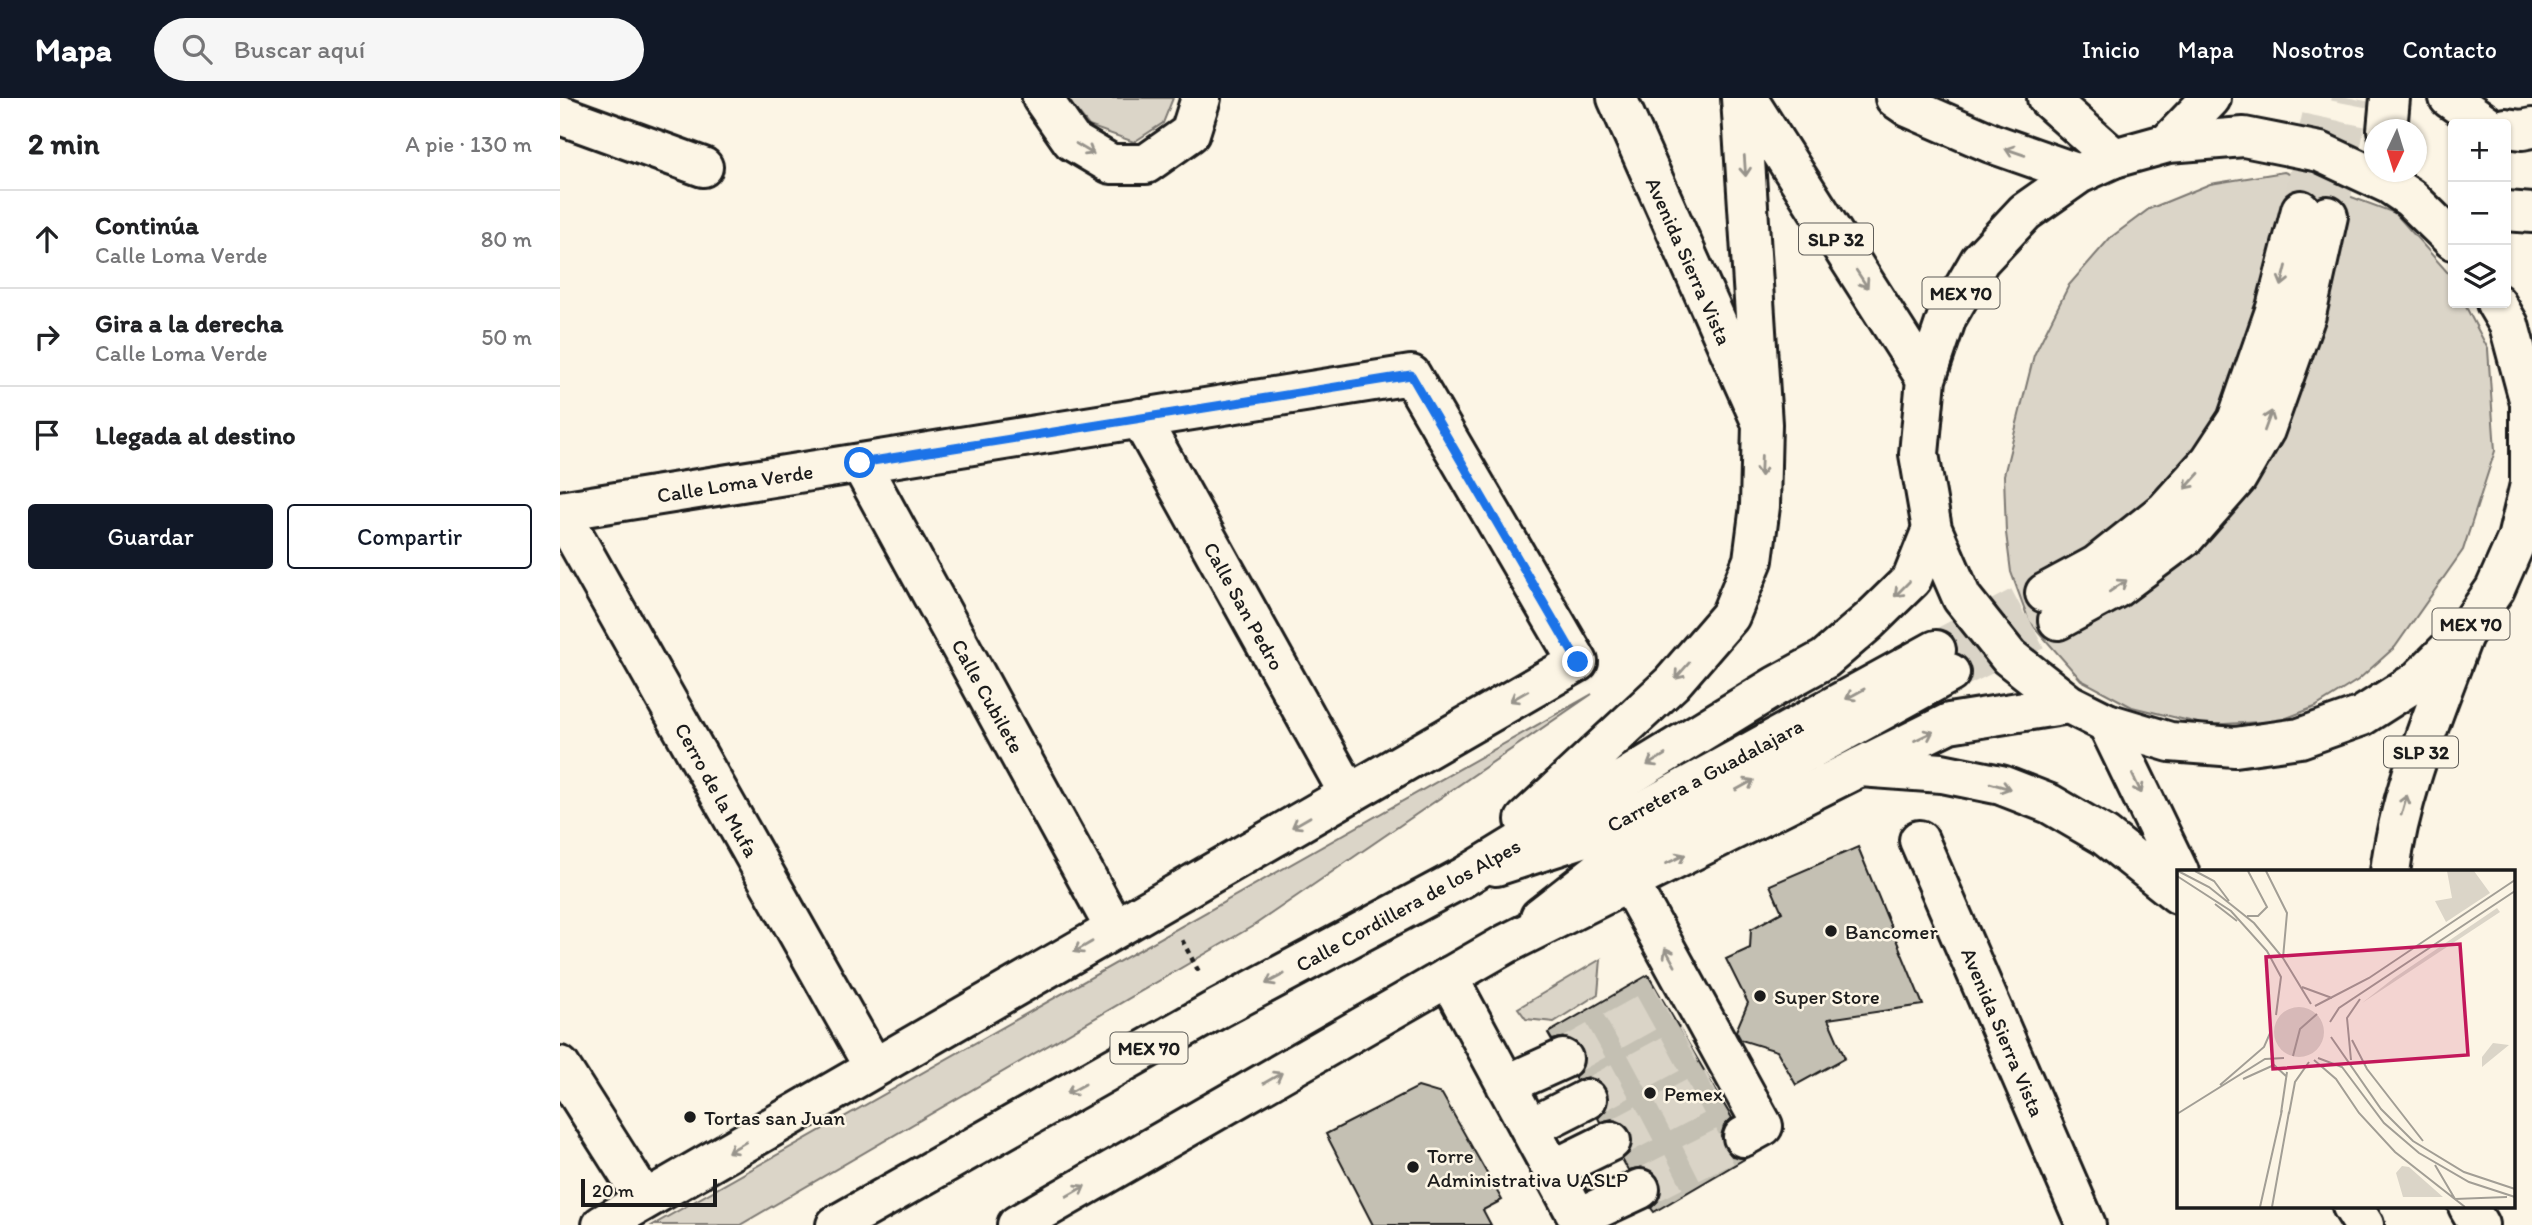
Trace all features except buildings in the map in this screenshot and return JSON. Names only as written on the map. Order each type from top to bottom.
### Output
[{"type":"main road","points":[[1042,98],[1072,141],[1111,164],[1146,164],[1190,133],[1201,98]]},
{"type":"main road","name":"Avenida Sierra Vista","points":[[1616,98],[1762,424]]},
{"type":"main road","points":[[1464,877],[1672,683],[1730,616],[1753,559],[1759,506],[1762,424],[1741,98]]},
{"type":"main road","name":"SLP 32","points":[[1746,98],[1926,379]]},
{"type":"main road","points":[[1895,98],[1908,107],[1991,143],[2079,174]]},
{"type":"main road","points":[[2168,143],[2211,98]]},
{"type":"main road","points":[[2388,119],[2390,98]]},
{"type":"main road","points":[[2449,98],[2479,119]]},
{"type":"main road","points":[[2058,102],[2115,158]]},
{"type":"main road","points":[[560,115],[703,167]]},
{"type":"main road","points":[[2511,129],[2532,128]]},
{"type":"main road","name":"MEX 70","points":[[2448,202],[2396,185],[2320,152],[2245,137],[2168,143],[2115,158],[2079,174],[2025,212],[1980,260],[1947,317],[1926,379],[1919,454],[1932,529],[1962,598],[2009,657],[2068,704],[2107,723],[2170,742],[2235,747],[2300,738],[2362,716],[2417,681],[2463,635],[2495,589],[2517,539],[2531,482],[2530,403],[2509,325],[2499,308]]},
{"type":"main road","name":"MEX 70","points":[[2396,185],[2448,235]]},
{"type":"main road","points":[[2511,211],[2532,213]]},
{"type":"main road","points":[[2052,606],[2097,565],[2165,511],[2210,461],[2237,420],[2276,308],[2314,213]]},
{"type":"main road","name":"Calle Loma Verde","points":[[560,511],[1411,375],[1578,662],[1349,794]]},
{"type":"main road","name":"Calle San Pedro","points":[[1140,418],[1349,794]]},
{"type":"main road","name":"Calle Cubilete","points":[[860,463],[1115,929]]},
{"type":"main road","name":"Cerro de la Mufa","points":[[560,511],[874,1068]]},
{"type":"main road","name":"Calle Cordillera de los Alpes","points":[[836,1225],[1219,1008],[1464,877],[1776,686],[1825,659],[1870,621],[1912,579],[1932,529]]},
{"type":"main road","name":"SLP 32","points":[[2390,870],[2394,840],[2413,774],[2463,635]]},
{"type":"main road","name":"Carretera a Guadalajara","points":[[1464,877],[1610,829],[1943,662],[1622,853],[1506,944]]},
{"type":"main road","points":[[1017,1225],[1506,944],[1860,767],[1949,723],[2068,704]]},
{"type":"main road","points":[[2107,723],[2178,870]]},
{"type":"main road","points":[[1860,767],[1942,773],[2001,785],[2050,804],[2105,836],[2177,892]]},
{"type":"main road","points":[[602,1225],[1349,794]]},
{"type":"main road","name":"Avenida Sierra Vista","points":[[1919,840],[2086,1225]]},
{"type":"main road","points":[[1629,882],[1676,997],[1724,1081],[1763,1126],[1743,1137]]},
{"type":"main road","points":[[1448,977],[1580,1221],[1640,1189]]},
{"type":"main road","points":[[1506,1085],[1563,1059]]},
{"type":"main road","points":[[560,1066],[645,1200]]},
{"type":"main road","points":[[1530,1128],[1587,1099]]},
{"type":"main road","points":[[1552,1170],[1611,1141]]},
{"type":"main road","points":[[2470,1208],[2479,1225]]},
{"type":"path","points":[[1176,929],[1219,1008]]},
{"type":"shaded area","points":[[1066,98],[1173,98],[1163,123],[1134,142],[1089,126]]},
{"type":"shaded area","points":[[2284,172],[2395,213],[2448,273],[2448,308],[2467,308],[2488,349],[2495,451],[2463,550],[2395,647],[2358,680],[2315,707],[2279,721],[2206,725],[2132,707],[2081,680],[2029,621],[2011,572],[2006,533],[2004,475],[2034,355],[2069,285],[2110,238],[2149,209],[2210,184]]},
{"type":"shaded area","points":[[1592,694],[1253,926],[740,1225],[653,1225]]},
{"type":"shaded area","points":[[1601,959],[1598,994],[1554,1022],[1526,1019],[1518,1008]]},
{"type":"tunnel","points":[[2328,216],[2351,98]]},
{"type":"tunnel","points":[[2301,210],[2321,117]]},
{"type":"tunnel","points":[[1936,650],[2045,593]]},
{"type":"tunnel","points":[[1950,673],[2058,620]]},
{"type":"tunnel","points":[[1563,1059],[1664,1003]]},
{"type":"tunnel","points":[[1587,1099],[1689,1044]]},
{"type":"tunnel","points":[[1611,1141],[1714,1087]]},
{"type":"tunnel","points":[[1640,1189],[1743,1137]]},
{"type":"place","name":"Bancomer","points":[[1831,931]]},
{"type":"place","name":"Super Store","points":[[1760,996]]},
{"type":"place","name":"Pemex","points":[[1650,1093]]},
{"type":"place","name":"Tortas san Juan","points":[[690,1117]]},
{"type":"place","name":"Torre Administrativa UASLP","points":[[1413,1167]]},
{"type":"route","points":[[860,463],[1411,375],[1578,662]]}]
